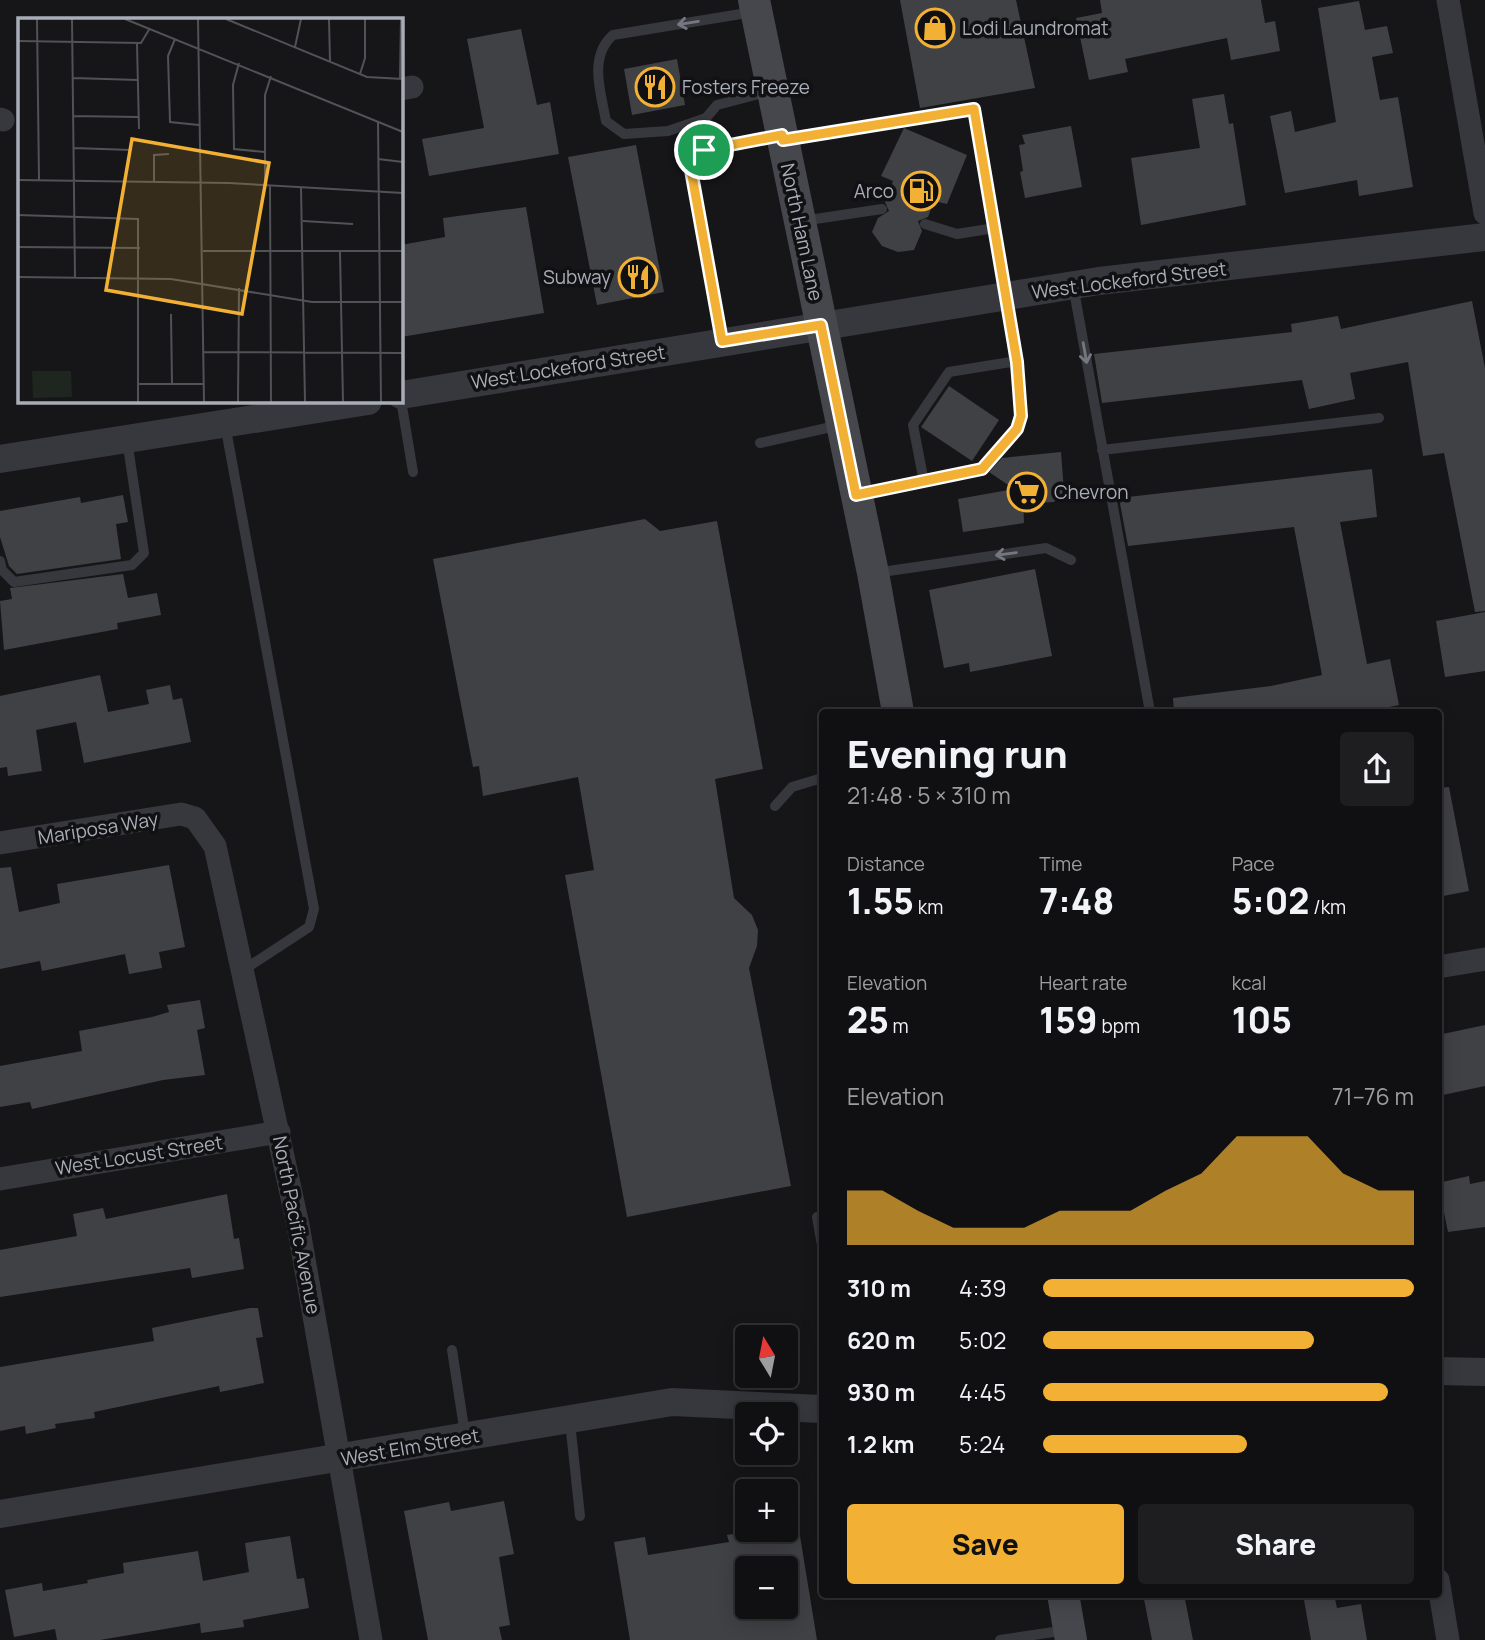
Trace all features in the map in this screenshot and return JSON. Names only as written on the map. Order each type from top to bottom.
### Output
[{"type":"main road","name":"North Ham Lane","points":[[755,6],[873,573],[897,709]]},
{"type":"main road","points":[[1064,1598],[1070,1635]]},
{"type":"street","points":[[1448,0],[1485,213]]},
{"type":"street","name":"West Lockeford Street","points":[[402,398],[722,341],[1073,285],[1485,237]]},
{"type":"street","points":[[0,459],[225,424],[304,406],[355,402]]},
{"type":"street","name":"Mariposa Way","points":[[0,843],[181,814],[195,818]]},
{"type":"street","name":"North Pacific Avenue","points":[[195,818],[215,846],[279,1132],[341,1459],[371,1640]]},
{"type":"street","points":[[1442,966],[1485,959]]},
{"type":"street","name":"West Locust Street","points":[[0,1179],[279,1132]]},
{"type":"street","points":[[1442,1371],[1485,1372]]},
{"type":"street","name":"West Elm Street","points":[[0,1514],[672,1402],[819,1409]]},
{"type":"street","points":[[1441,1598],[1448,1640]]},
{"type":"lane","points":[[755,6],[613,35],[604,43],[597,73],[606,121],[624,134],[668,131],[706,118],[717,105],[772,90]]},
{"type":"lane","points":[[722,341],[689,159],[704,150],[974,109],[1017,362],[1021,416],[1017,429],[982,469],[856,495]]},
{"type":"lane","points":[[800,221],[882,209]]},
{"type":"lane","points":[[925,224],[957,234],[995,228]]},
{"type":"lane","points":[[1073,285],[1149,709]]},
{"type":"lane","points":[[924,482],[913,425],[949,372],[1017,362]]},
{"type":"lane","points":[[402,402],[414,472]]},
{"type":"lane","points":[[1102,450],[1379,418]]},
{"type":"lane","points":[[225,424],[314,909],[309,927],[242,971]]},
{"type":"lane","points":[[760,443],[842,424]]},
{"type":"lane","points":[[0,561],[2,570],[14,582],[132,565],[144,553],[127,440]]},
{"type":"lane","points":[[873,573],[1046,548],[1071,560]]},
{"type":"lane","points":[[775,806],[792,787],[819,779]]},
{"type":"lane","points":[[817,1217],[819,1228]]},
{"type":"lane","points":[[452,1350],[466,1437]]},
{"type":"lane","points":[[569,1419],[580,1517]]},
{"type":"lane","points":[[1000,1640],[1070,1635]]},
{"type":"building","points":[[900,0],[1016,0],[1035,88],[920,108]]},
{"type":"building","points":[[1100,0],[1261,0],[1265,23],[1275,21],[1280,51],[1231,60],[1227,38],[1125,59],[1128,72],[1089,80],[1076,18],[1102,13]]},
{"type":"building","points":[[1359,1],[1365,30],[1387,26],[1393,53],[1372,57],[1380,100],[1398,97],[1413,187],[1359,196],[1357,180],[1285,193],[1270,116],[1291,111],[1295,132],[1336,122],[1318,8]]},
{"type":"building","points":[[521,29],[537,105],[550,102],[559,154],[429,176],[422,139],[484,128],[467,39]]},
{"type":"building","name":"Fosters Freeze","points":[[677,59],[685,105],[632,115],[624,69]]},
{"type":"building","points":[[1224,94],[1229,124],[1233,123],[1246,205],[1141,225],[1131,158],[1200,148],[1192,99]]},
{"type":"building","points":[[1071,126],[1082,187],[1025,198],[1020,172],[1023,171],[1019,145],[1025,144],[1022,135]]},
{"type":"building","name":"Arco","points":[[904,128],[967,155],[947,204],[934,201],[928,217],[918,221],[922,231],[914,250],[898,252],[882,246],[872,232],[878,218],[889,211],[885,202],[893,181],[881,176]]},
{"type":"building","points":[[636,145],[664,292],[597,305],[568,157]]},
{"type":"building","points":[[526,207],[544,313],[402,337],[402,245],[445,237],[443,218]]},
{"type":"building","points":[[1472,301],[1485,368],[1485,611],[1475,612],[1444,453],[1423,456],[1408,362],[1350,373],[1355,399],[1309,409],[1302,380],[1102,403],[1094,354],[1292,332],[1291,324],[1338,316],[1341,329]]},
{"type":"building","points":[[949,386],[999,420],[972,461],[921,427]]},
{"type":"building","name":"Chevron","points":[[1061,452],[1064,491],[1054,502],[1035,503],[1023,495],[1024,523],[963,532],[958,499],[1014,489],[989,472],[1002,458]]},
{"type":"building","points":[[1372,469],[1377,517],[1340,522],[1367,664],[1390,659],[1399,705],[1380,709],[1174,709],[1173,698],[1271,686],[1322,675],[1294,527],[1128,546],[1119,498]]},
{"type":"building","points":[[123,495],[128,522],[116,524],[121,559],[17,574],[9,566],[0,537],[0,511],[80,497],[81,503]]},
{"type":"building","points":[[645,519],[660,531],[717,521],[763,769],[715,779],[734,898],[752,915],[758,930],[757,946],[749,968],[791,1186],[627,1217],[565,875],[594,870],[578,777],[483,796],[479,766],[473,767],[433,559]]},
{"type":"building","points":[[1035,569],[1052,656],[970,672],[969,663],[944,668],[929,590]]},
{"type":"building","points":[[123,574],[128,598],[157,593],[161,615],[117,623],[118,629],[4,650],[0,601],[12,599],[10,588]]},
{"type":"building","points":[[1485,612],[1485,671],[1445,677],[1436,621]]},
{"type":"building","points":[[100,675],[108,712],[149,704],[146,690],[170,685],[173,700],[182,698],[191,742],[84,763],[76,722],[36,730],[42,771],[8,776],[7,767],[0,768],[0,696]]},
{"type":"building","points":[[1449,787],[1469,891],[1442,896],[1442,788]]},
{"type":"building","points":[[169,865],[185,947],[159,952],[162,968],[129,974],[125,954],[42,971],[40,961],[0,969],[0,868],[11,867],[19,912],[60,903],[57,884]]},
{"type":"building","points":[[200,1000],[205,1028],[197,1030],[205,1075],[163,1080],[32,1109],[30,1102],[0,1107],[0,1066],[82,1051],[79,1031],[152,1017],[169,1012],[167,1005]]},
{"type":"building","points":[[1485,1025],[1485,1086],[1442,1095],[1442,1034]]},
{"type":"building","points":[[1469,1176],[1470,1184],[1485,1181],[1485,1227],[1448,1232],[1442,1203],[1442,1182]]},
{"type":"building","points":[[227,1194],[234,1239],[239,1238],[244,1269],[192,1278],[190,1268],[0,1297],[0,1250],[77,1236],[73,1214],[103,1208],[106,1219]]},
{"type":"building","points":[[258,1308],[263,1337],[256,1338],[264,1383],[220,1392],[219,1386],[94,1412],[95,1418],[55,1424],[56,1428],[26,1434],[25,1426],[0,1431],[0,1367],[154,1341],[152,1328]]},
{"type":"building","points":[[504,1501],[514,1554],[499,1557],[510,1625],[499,1627],[502,1640],[428,1640],[404,1511],[449,1502],[451,1511]]},
{"type":"building","points":[[799,1530],[817,1640],[630,1640],[614,1542],[645,1537],[648,1555],[729,1542],[727,1535],[735,1534],[735,1542],[798,1542]]},
{"type":"building","points":[[290,1536],[297,1579],[304,1578],[309,1608],[243,1620],[244,1627],[201,1633],[200,1623],[100,1640],[57,1640],[55,1629],[14,1637],[5,1590],[42,1583],[43,1591],[88,1583],[87,1580],[124,1573],[123,1563],[198,1551],[203,1581],[249,1572],[245,1543]]},
{"type":"building","points":[[1144,1598],[1185,1598],[1193,1640],[1152,1640]]},
{"type":"building","points":[[1304,1598],[1335,1598],[1337,1608],[1361,1604],[1367,1640],[1311,1640]]},
{"type":"place","name":"Lodi Laundromat","points":[[935,28]]},
{"type":"place","name":"Fosters Freeze","points":[[655,87]]},
{"type":"place","name":"Arco","points":[[921,191]]},
{"type":"place","name":"Subway","points":[[638,277]]},
{"type":"place","name":"Chevron","points":[[1027,492]]},
{"type":"route","points":[[974,109],[1017,362],[1021,416],[1017,429],[982,469],[856,495],[821,325],[722,341],[689,159],[704,150],[782,135],[783,140],[974,109]]}]
